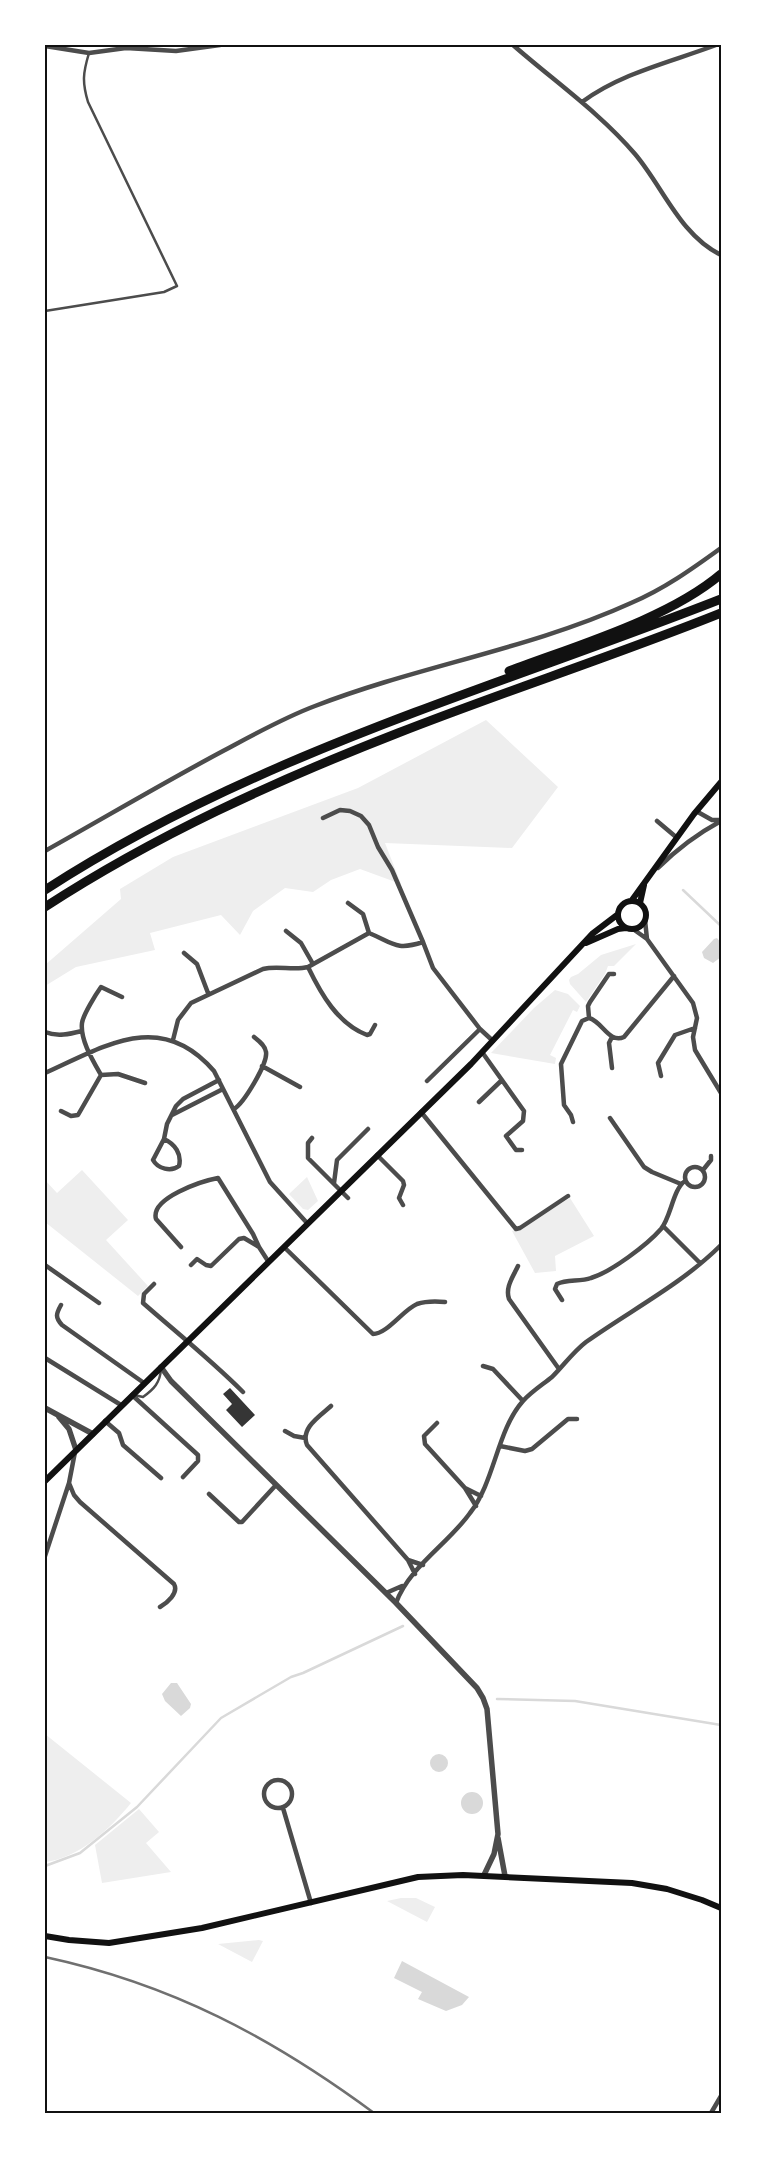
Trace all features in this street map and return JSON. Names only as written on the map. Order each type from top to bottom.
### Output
[{"type":"highway","points":[[45,890],[126,841],[192,807],[389,716],[593,639],[648,616],[680,601],[721,574]]},
{"type":"highway","points":[[334,743],[721,599]]},
{"type":"highway","points":[[45,907],[88,879],[174,832],[269,786],[398,732],[721,615]]},
{"type":"main road","points":[[632,900],[676,837],[721,782]]},
{"type":"main road","points":[[640,903],[644,881]]},
{"type":"main road","points":[[583,945],[618,929],[630,928],[640,926],[645,920],[646,911],[640,903],[632,900],[623,903],[617,915],[620,923],[630,928]]},
{"type":"main road","points":[[45,1481],[493,1041],[592,934],[617,915]]},
{"type":"main road","points":[[45,1936],[109,1943],[202,1928],[418,1877],[503,1876],[632,1883],[668,1889],[721,1908]]},
{"type":"street","points":[[45,46],[89,53],[126,48],[176,50],[220,45]]},
{"type":"street","points":[[512,45],[605,123],[636,155],[690,231],[709,249],[721,254]]},
{"type":"street","points":[[582,102],[601,88],[628,76],[716,45]]},
{"type":"street","points":[[45,851],[183,772],[313,706],[380,683],[591,620],[632,603],[667,585],[721,548]]},
{"type":"street","points":[[323,818],[340,810],[350,811],[361,816],[368,824],[378,847],[392,870],[433,968],[480,1028],[493,1041]]},
{"type":"street","points":[[695,813],[712,820],[721,820]]},
{"type":"street","points":[[644,881],[676,850],[721,820]]},
{"type":"street","points":[[657,821],[676,837]]},
{"type":"street","points":[[348,903],[362,914],[369,933],[396,946],[408,947],[423,942]]},
{"type":"street","points":[[645,920],[648,939]]},
{"type":"street","points":[[630,928],[648,939],[693,1003],[697,1018],[693,1037],[695,1050],[721,1093]]},
{"type":"street","points":[[286,931],[301,943],[313,964]]},
{"type":"street","points":[[173,1040],[182,1012],[191,1003],[208,993],[271,967],[299,970],[308,968],[369,933]]},
{"type":"street","points":[[184,953],[197,964],[208,993]]},
{"type":"street","points":[[308,968],[326,1000],[338,1015],[353,1028],[367,1035],[370,1034],[375,1025]]},
{"type":"street","points":[[589,1018],[588,1006],[590,1002],[609,974],[614,974]]},
{"type":"street","points":[[573,1122],[571,1115],[564,1105],[561,1064],[582,1021],[589,1018],[598,1022],[612,1037],[620,1039],[624,1037],[674,976]]},
{"type":"street","points":[[101,1075],[89,1053],[82,1031],[82,1022],[101,987],[122,997]]},
{"type":"street","points":[[427,1082],[480,1028]]},
{"type":"street","points":[[661,1076],[658,1063],[675,1035],[695,1028]]},
{"type":"street","points":[[45,1032],[67,1035],[82,1031]]},
{"type":"street","points":[[45,1073],[89,1053],[125,1040],[151,1036],[173,1040],[195,1052],[206,1061],[219,1080],[270,1182],[307,1223]]},
{"type":"street","points":[[234,1109],[244,1100],[262,1066],[266,1053],[260,1042],[254,1037]]},
{"type":"street","points":[[612,1037],[609,1043],[612,1068]]},
{"type":"street","points":[[482,1052],[524,1111],[523,1121],[506,1136],[516,1150],[522,1150]]},
{"type":"street","points":[[262,1066],[300,1087]]},
{"type":"street","points":[[101,1075],[118,1074],[144,1083]]},
{"type":"street","points":[[61,1111],[71,1116],[78,1115],[101,1075]]},
{"type":"street","points":[[164,1138],[171,1142],[180,1156],[179,1166],[175,1169],[164,1168],[155,1164],[153,1160],[164,1138],[171,1115],[183,1099],[219,1080]]},
{"type":"street","points":[[479,1102],[502,1080]]},
{"type":"street","points":[[171,1115],[223,1089]]},
{"type":"street","points":[[421,1112],[516,1228],[520,1228],[568,1196]]},
{"type":"street","points":[[562,1300],[555,1289],[556,1284],[590,1278],[615,1266],[663,1226],[683,1183],[685,1174],[690,1168],[697,1167],[703,1170],[706,1177],[702,1186],[693,1188],[683,1183],[648,1170],[610,1118]]},
{"type":"street","points":[[334,1183],[337,1160],[368,1129]]},
{"type":"street","points":[[312,1138],[308,1143],[308,1158],[348,1198]]},
{"type":"street","points":[[378,1155],[403,1181],[404,1185],[399,1198],[403,1205]]},
{"type":"street","points":[[703,1170],[711,1160],[711,1156]]},
{"type":"street","points":[[180,1247],[156,1219],[154,1213],[156,1208],[173,1194],[218,1178],[268,1261]]},
{"type":"street","points":[[663,1226],[700,1263]]},
{"type":"street","points":[[191,1265],[197,1259],[211,1266],[239,1240],[244,1238],[259,1247]]},
{"type":"street","points":[[396,1603],[405,1584],[476,1506],[514,1414],[523,1401],[585,1343],[668,1288],[721,1245]]},
{"type":"street","points":[[284,1247],[373,1334],[380,1332],[414,1305],[423,1302],[445,1302]]},
{"type":"street","points":[[45,1265],[99,1303]]},
{"type":"street","points":[[518,1266],[508,1285],[507,1294],[558,1369]]},
{"type":"street","points":[[154,1284],[144,1294],[143,1303],[186,1342],[206,1355],[244,1392]]},
{"type":"street","points":[[61,1305],[56,1318],[62,1325],[144,1384]]},
{"type":"street","points":[[45,1358],[121,1405]]},
{"type":"street","points":[[483,1366],[493,1369],[523,1401]]},
{"type":"street","points":[[160,1367],[396,1603],[477,1688],[487,1709],[503,1876]]},
{"type":"street","points":[[132,1395],[198,1455],[198,1461],[183,1477]]},
{"type":"street","points":[[331,1406],[308,1428],[305,1438],[307,1445],[408,1560],[414,1574]]},
{"type":"street","points":[[45,1408],[93,1434]]},
{"type":"street","points":[[45,1556],[70,1483],[76,1450],[69,1429],[54,1412]]},
{"type":"street","points":[[500,1446],[525,1451],[532,1449],[568,1419],[577,1419]]},
{"type":"street","points":[[105,1421],[119,1433],[123,1445],[161,1478]]},
{"type":"street","points":[[437,1423],[424,1436],[425,1444],[464,1488],[476,1506]]},
{"type":"street","points":[[284,1431],[294,1436],[305,1438]]},
{"type":"street","points":[[70,1483],[74,1495],[80,1502],[174,1584],[176,1588],[175,1593],[160,1607]]},
{"type":"street","points":[[209,1494],[236,1521],[242,1522],[276,1485]]},
{"type":"street","points":[[464,1488],[481,1496]]},
{"type":"street","points":[[408,1560],[423,1565]]},
{"type":"street","points":[[386,1593],[405,1584]]},
{"type":"street","points":[[282,1781],[291,1790],[290,1802],[283,1808],[273,1808],[266,1802],[264,1792],[269,1784],[273,1782],[282,1781]]},
{"type":"street","points":[[283,1808],[311,1903]]},
{"type":"street","points":[[484,1876],[494,1854],[498,1834]]},
{"type":"street","points":[[711,2113],[721,2096]]},
{"type":"lane","points":[[45,311],[164,292],[177,286],[88,102],[83,87],[84,71],[89,53]]},
{"type":"lane","points":[[132,1395],[143,1397],[152,1390],[160,1377],[160,1367]]},
{"type":"shaded area","points":[[486,720],[558,787],[512,848],[385,843],[401,884],[360,869],[331,880],[313,892],[285,888],[253,911],[240,935],[221,915],[150,933],[155,950],[76,967],[45,986],[45,965],[121,899],[120,889],[173,857],[358,788]]},
{"type":"shaded area","points":[[717,938],[721,943],[721,957],[713,963],[704,958],[702,952]]},
{"type":"shaded area","points":[[636,944],[614,966],[608,966],[605,974],[586,1002],[570,984],[569,980],[571,977],[578,974],[601,955]]},
{"type":"shaded area","points":[[555,990],[568,994],[580,1006],[577,1012],[573,1010],[550,1055],[556,1058],[555,1064],[491,1053],[534,1008]]},
{"type":"shaded area","points":[[82,1170],[128,1220],[106,1240],[148,1286],[138,1296],[45,1222],[45,1180],[57,1193]]},
{"type":"shaded area","points":[[307,1177],[318,1201],[308,1210],[303,1209],[289,1194]]},
{"type":"shaded area","points":[[570,1198],[594,1236],[555,1256],[556,1271],[535,1273],[512,1231]]},
{"type":"shaded area","points":[[171,1683],[177,1683],[191,1704],[190,1708],[181,1716],[165,1701],[162,1694]]},
{"type":"shaded area","points":[[45,1734],[131,1803],[93,1841],[70,1855],[45,1862]]},
{"type":"shaded area","points":[[435,1754],[443,1754],[448,1759],[446,1770],[435,1772],[430,1767],[430,1759]]},
{"type":"shaded area","points":[[472,1792],[480,1795],[483,1803],[480,1811],[472,1814],[464,1811],[461,1803],[464,1795]]},
{"type":"shaded area","points":[[139,1809],[159,1832],[146,1843],[171,1872],[102,1883],[95,1845]]},
{"type":"shaded area","points":[[401,1898],[416,1898],[435,1907],[427,1922],[387,1901]]},
{"type":"shaded area","points":[[263,1941],[252,1962],[218,1944]]},
{"type":"shaded area","points":[[402,1961],[469,1997],[462,2005],[446,2011],[418,1999],[422,1992],[394,1978]]},
{"type":"building","points":[[230,1388],[255,1415],[242,1427],[226,1410],[232,1404],[223,1394]]},
{"type":"waterway","points":[[683,890],[721,926]]},
{"type":"waterway","points":[[45,1866],[80,1853],[137,1807],[221,1718],[291,1677],[403,1626]]},
{"type":"waterway","points":[[497,1699],[575,1701],[721,1725]]},
{"type":"railway","points":[[45,1957],[91,1968],[135,1982],[177,1998],[218,2017],[258,2037],[297,2060],[374,2113]]}]
